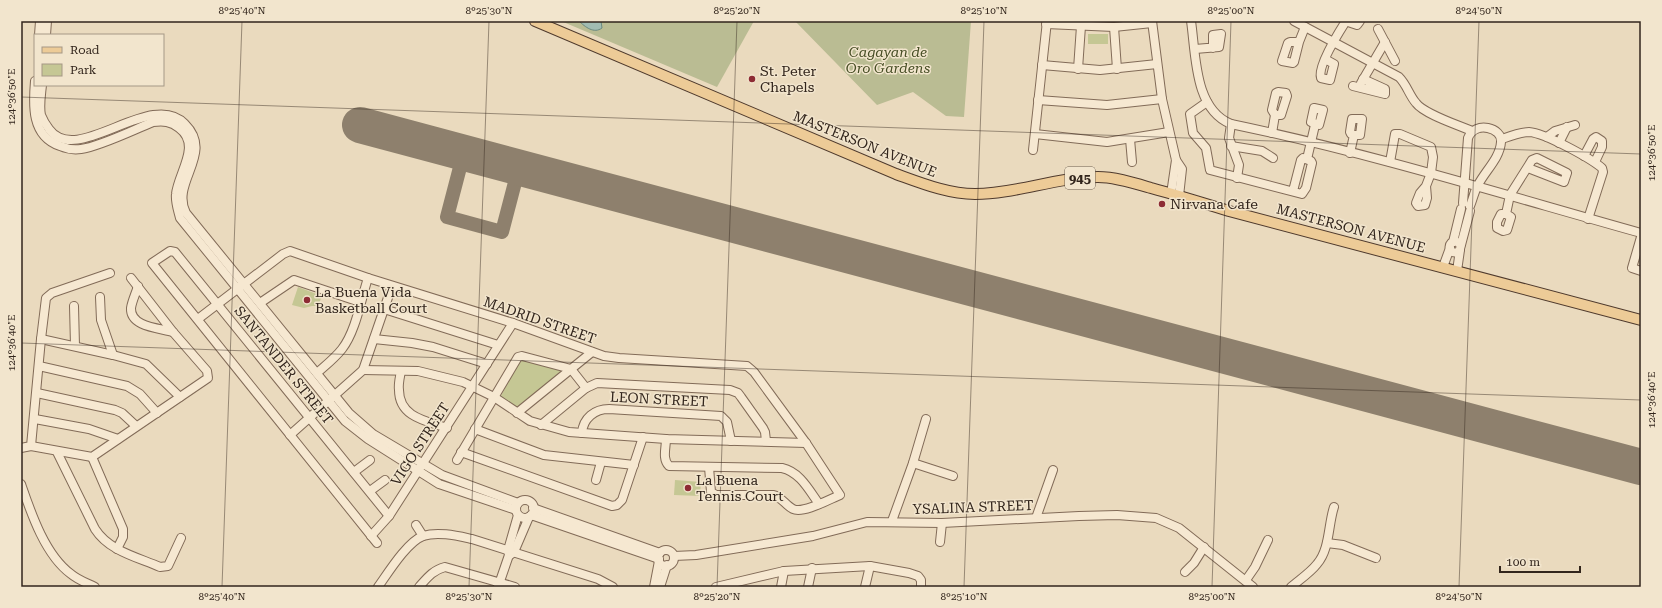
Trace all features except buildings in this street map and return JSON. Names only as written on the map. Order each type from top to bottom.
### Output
[{"type":"main road","name":"MASTERSON AVENUE","points":[[535,21],[896,174],[943,190],[959,193],[987,194],[1081,178],[1099,177],[1116,179],[1237,213],[1457,270],[1537,293],[1641,320]]},
{"type":"street","points":[[39,34],[40,21]]},
{"type":"street","points":[[46,34],[47,21]]},
{"type":"street","points":[[1191,21],[1199,85],[1207,102],[1219,118],[1231,124],[1390,162],[1641,233]]},
{"type":"street","points":[[1326,59],[1345,21],[1355,25],[1360,21]]},
{"type":"street","points":[[1033,150],[1047,22],[1081,26],[1114,27],[1152,22],[1162,99],[1176,160],[1182,169],[1178,178],[1175,195]]},
{"type":"street","points":[[1299,42],[1299,23],[1399,77],[1404,82],[1415,102],[1424,110],[1472,131]]},
{"type":"street","points":[[1078,69],[1081,26]]},
{"type":"street","points":[[1114,27],[1117,69]]},
{"type":"street","points":[[1378,28],[1395,62]]},
{"type":"street","points":[[1363,79],[1385,89],[1385,94],[1356,87],[1363,79],[1385,42]]},
{"type":"street","points":[[1195,49],[1213,48]]},
{"type":"street","points":[[1042,65],[1100,70],[1157,64]]},
{"type":"street","points":[[35,86],[34,111],[39,129],[45,137],[54,144],[64,148],[73,150],[89,148],[143,126],[160,121],[173,123],[183,131],[187,139],[189,152],[177,188],[176,202],[180,218],[201,237],[245,283],[317,373],[345,422],[439,484],[517,509]]},
{"type":"street","points":[[42,86],[40,110],[44,123],[55,135],[67,139],[81,139],[138,119],[159,114],[174,116],[182,120],[190,129],[194,137],[196,150],[184,188],[182,202],[183,207],[201,237],[237,289],[332,399],[373,434],[442,475],[517,509],[522,518],[531,513],[661,560],[673,561],[674,556]]},
{"type":"street","points":[[1038,100],[1107,105],[1162,99]]},
{"type":"street","points":[[1207,102],[1191,113],[1193,133],[1206,148],[1210,170],[1302,194],[1304,192],[1312,164],[1307,159],[1315,125]]},
{"type":"street","points":[[1272,133],[1275,115]]},
{"type":"street","points":[[1231,124],[1229,138],[1239,165],[1237,178]]},
{"type":"street","points":[[1547,137],[1555,131],[1571,126],[1559,143]]},
{"type":"street","points":[[1443,267],[1466,207],[1477,186],[1496,158],[1500,148],[1502,139],[1498,133],[1492,129],[1483,127],[1472,131],[1468,138],[1466,147],[1466,207],[1457,270]]},
{"type":"street","points":[[1035,134],[1100,142],[1130,139],[1169,132]]},
{"type":"street","points":[[1502,139],[1526,132],[1535,133],[1547,137],[1584,156],[1602,168],[1603,172],[1588,219]]},
{"type":"street","points":[[1390,162],[1394,135],[1400,134],[1431,147],[1433,157],[1431,173],[1426,186]]},
{"type":"street","points":[[1350,153],[1354,135]]},
{"type":"street","points":[[1584,156],[1593,139],[1598,138],[1603,144],[1595,162]]},
{"type":"street","points":[[1130,139],[1132,162]]},
{"type":"street","points":[[1231,146],[1262,151],[1273,158]]},
{"type":"street","points":[[1506,214],[1510,195],[1528,168]]},
{"type":"street","points":[[1641,237],[1632,268],[1641,271]]},
{"type":"street","points":[[1451,245],[1453,252],[1460,248]]},
{"type":"street","name":"SANTANDER STREET","points":[[198,320],[152,263],[170,251],[174,251],[389,516]]},
{"type":"street","name":"MADRID STREET","points":[[198,320],[283,254],[290,251],[392,286],[512,323],[604,356],[750,367],[806,443],[840,494],[819,504]]},
{"type":"street","points":[[31,446],[35,419],[45,300],[48,295],[110,273]]},
{"type":"street","points":[[21,448],[31,446],[57,452],[92,457],[207,379],[209,376],[207,371],[173,332],[131,278]]},
{"type":"street","points":[[317,373],[329,363],[345,343],[352,327],[368,278]]},
{"type":"street","points":[[260,303],[294,280],[360,302]]},
{"type":"street","points":[[138,286],[132,308],[133,318],[142,324],[173,332]]},
{"type":"street","points":[[290,434],[311,418],[364,370],[392,286]]},
{"type":"street","points":[[100,297],[101,320],[113,355]]},
{"type":"street","points":[[74,306],[75,346]]},
{"type":"street","points":[[384,309],[498,346]]},
{"type":"street","points":[[198,320],[377,543]]},
{"type":"street","name":"VIGO STREET","points":[[371,536],[389,516],[447,428],[512,323]]},
{"type":"street","points":[[41,339],[113,355],[150,367],[180,397]]},
{"type":"street","points":[[374,339],[434,347],[487,364]]},
{"type":"street","points":[[517,413],[592,352]]},
{"type":"street","points":[[586,388],[570,369],[519,356],[516,358],[459,456],[612,506],[617,505],[622,500],[643,437]]},
{"type":"street","points":[[39,366],[127,386],[140,394],[157,413]]},
{"type":"street","points":[[364,370],[429,372],[473,386],[494,397],[530,421],[562,431],[666,439],[806,443]]},
{"type":"street","points":[[401,371],[398,390],[402,403],[407,412],[422,420],[447,428]]},
{"type":"street","points":[[541,425],[586,388],[594,384],[601,383],[730,390],[738,393],[763,428],[766,441]]},
{"type":"street","points":[[37,393],[115,410],[122,413],[136,426]]},
{"type":"street","name":"LEON STREET","points":[[582,433],[582,426],[588,418],[598,410],[609,409],[721,416],[727,422],[731,440]]},
{"type":"street","points":[[35,419],[89,429],[118,439]]},
{"type":"street","points":[[892,521],[913,463],[926,419]]},
{"type":"street","points":[[475,429],[544,455],[634,465]]},
{"type":"street","points":[[666,439],[665,458],[666,463],[669,466],[782,468],[790,470],[801,479],[819,504],[797,510],[792,509],[778,496],[713,494],[710,486],[709,467]]},
{"type":"street","points":[[57,452],[94,529],[110,546],[165,568],[168,566],[181,538]]},
{"type":"street","points":[[92,457],[123,529],[123,537],[117,549]]},
{"type":"street","points":[[354,472],[370,460]]},
{"type":"street","points":[[596,480],[601,462]]},
{"type":"street","points":[[913,463],[953,476]]},
{"type":"street","points":[[1036,518],[1053,470]]},
{"type":"street","points":[[370,491],[385,480]]},
{"type":"street","points":[[21,484],[25,498],[50,552],[70,574],[95,587]]},
{"type":"street","points":[[499,585],[510,553],[531,513],[532,503],[527,500],[522,500],[517,509],[510,553]]},
{"type":"street","points":[[1291,587],[1317,564],[1321,557],[1327,543],[1334,507]]},
{"type":"street","name":"YSALINA STREET","points":[[661,560],[664,550],[669,550],[674,556],[696,555],[813,536],[867,522],[892,521],[942,523],[1117,515],[1156,518],[1179,528],[1253,587]]},
{"type":"street","points":[[940,542],[942,523]]},
{"type":"street","points":[[416,525],[423,536]]},
{"type":"street","points":[[378,587],[401,556],[423,536],[454,535],[598,579],[613,587]]},
{"type":"street","points":[[1246,580],[1255,567],[1268,540]]},
{"type":"street","points":[[1327,543],[1343,545],[1376,558]]},
{"type":"street","points":[[1185,572],[1194,563],[1204,547]]},
{"type":"street","points":[[654,587],[661,560]]},
{"type":"street","points":[[660,587],[661,560]]},
{"type":"street","points":[[865,587],[870,566]]},
{"type":"street","points":[[716,587],[784,570],[870,566],[918,576],[921,580],[921,587]]},
{"type":"street","points":[[419,587],[426,578],[437,569],[445,567],[499,585],[515,587]]},
{"type":"street","points":[[808,587],[812,568]]},
{"type":"street","points":[[781,587],[784,570]]},
{"type":"street","points":[[749,587],[752,578]]},
{"type":"green space","points":[[561,21],[754,21],[717,87]]},
{"type":"green space","name":"Cagayan de Oro Gardens","points":[[795,21],[971,21],[964,117],[946,116],[913,92],[877,105]]},
{"type":"green space","points":[[1088,34],[1108,34],[1108,44],[1088,44]]},
{"type":"green space","name":"La Buena Vida Basketball Court","points":[[298,287],[322,296],[318,306],[304,308],[292,305]]},
{"type":"green space","points":[[520,358],[564,370],[517,410],[500,398]]},
{"type":"green space","name":"La Buena Tennis Court","points":[[675,480],[701,482],[700,496],[674,495]]},
{"type":"shaded area","points":[[579,21],[601,21],[602,28],[599,30],[593,30]]},
{"type":"taxiway","points":[[464,152],[447,217],[502,232],[519,167]]},
{"type":"runway","points":[[360,125],[1641,467]]},
{"type":"place","name":"St. Peter Chapels","points":[[752,79]]},
{"type":"place","name":"Nirvana Cafe","points":[[1162,204]]},
{"type":"place","name":"La Buena Vida Basketball Court","points":[[307,300]]},
{"type":"place","name":"La Buena Tennis Court","points":[[688,488]]}]
